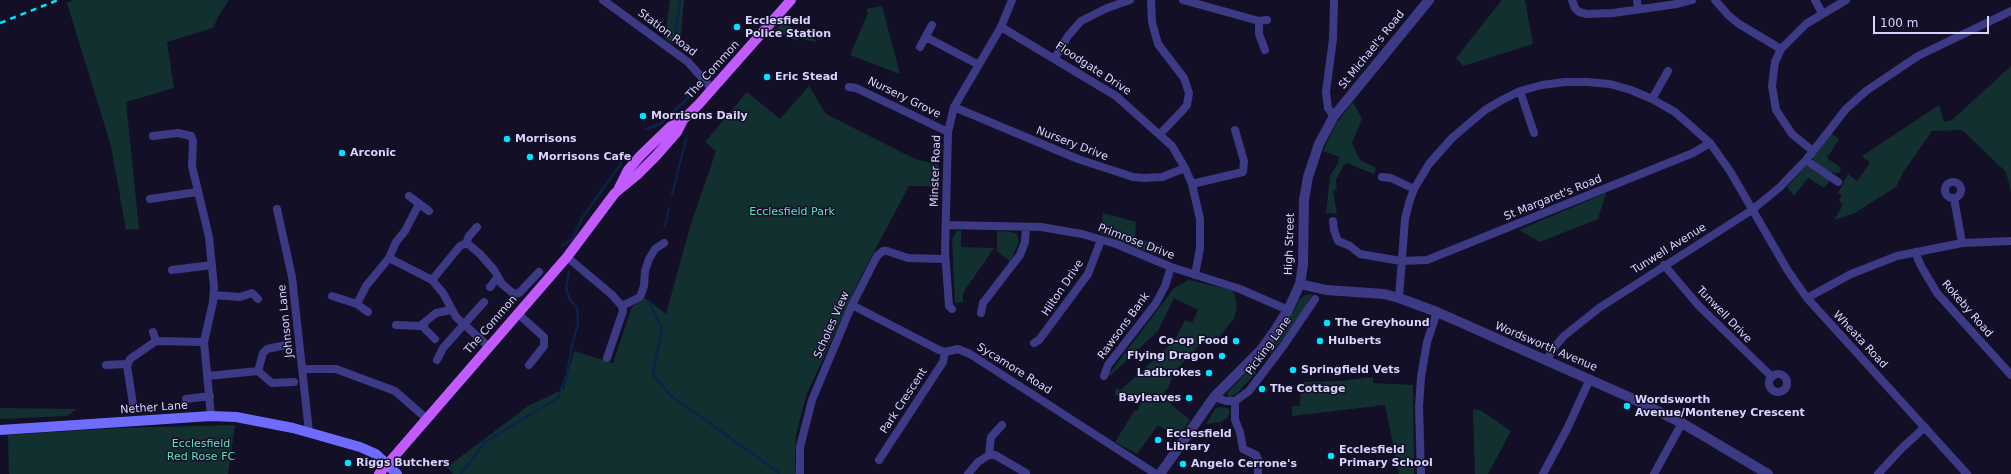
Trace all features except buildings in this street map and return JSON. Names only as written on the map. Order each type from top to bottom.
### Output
[{"type":"main road","name":"The Common","points":[[379,474],[488,346],[567,257],[618,190],[637,176],[656,156],[677,132],[683,120],[713,90],[790,1]]},
{"type":"main road","name":"Nether Lane","points":[[0,430],[212,416],[257,419],[360,447],[376,454],[397,474]]},
{"type":"street","name":"Station Road","points":[[603,0],[683,57],[713,90]]},
{"type":"street","name":"Minster Road","points":[[952,309],[949,306],[945,259],[948,132],[954,107],[1001,27],[1012,0]]},
{"type":"street","points":[[1055,58],[1068,36],[1081,22],[1101,11],[1130,0]]},
{"type":"street","points":[[1151,0],[1154,34],[1158,44],[1184,78],[1189,93],[1187,105],[1160,134]]},
{"type":"street","points":[[1183,0],[1263,20],[1259,34],[1265,50]]},
{"type":"street","points":[[1334,0],[1333,38],[1326,92],[1328,108],[1334,116]]},
{"type":"street","name":"St Michael's Road","points":[[1334,116],[1429,0]]},
{"type":"street","points":[[1572,0],[1575,8],[1579,12],[1587,14],[1614,13],[1677,4],[1692,0]]},
{"type":"street","points":[[1637,0],[1638,9]]},
{"type":"street","points":[[1715,0],[1728,15],[1780,49]]},
{"type":"street","points":[[1815,0],[1822,13]]},
{"type":"street","points":[[1812,151],[1792,134],[1776,110],[1772,86],[1775,62],[1780,49],[1806,24],[1822,13],[1846,0]]},
{"type":"street","name":"Tunwell Avenue","points":[[1547,360],[1552,350],[1564,336],[1599,308],[1752,210],[1780,187],[1806,160],[1846,109],[1882,78],[1918,56],[2011,11]]},
{"type":"street","points":[[920,47],[932,26]]},
{"type":"street","name":"Floodgate Drive","points":[[1001,27],[1055,58],[1116,96],[1172,146],[1185,168],[1198,204],[1201,233],[1199,261],[1195,275]]},
{"type":"street","points":[[926,37],[979,65]]},
{"type":"street","points":[[1652,99],[1668,71]]},
{"type":"street","name":"Wheata Road","points":[[1399,298],[1405,219],[1414,189],[1429,164],[1452,138],[1485,110],[1520,91],[1565,82],[1610,84],[1652,99],[1681,117],[1710,143],[1730,171],[1788,271],[1807,298],[1967,474]]},
{"type":"street","name":"Nursery Grove","points":[[849,87],[856,88],[948,132]]},
{"type":"street","points":[[1520,91],[1534,132]]},
{"type":"street","name":"Nursery Drive","points":[[954,107],[1078,159],[1133,176],[1144,178],[1162,177],[1185,168]]},
{"type":"street","name":"High Street","points":[[1160,474],[1214,397],[1261,350],[1288,310],[1300,284],[1303,265],[1304,200],[1308,177],[1319,144],[1334,116]]},
{"type":"street","points":[[1192,184],[1243,172],[1244,161],[1235,130]]},
{"type":"street","points":[[153,136],[178,133],[191,136],[193,141],[192,166],[209,237],[212,265],[214,295],[204,342],[212,416]]},
{"type":"street","name":"St Margaret's Road","points":[[1333,221],[1336,237],[1342,243],[1350,246],[1360,254],[1401,261],[1418,261],[1432,258],[1694,153],[1710,143]]},
{"type":"street","points":[[1806,160],[1838,182]]},
{"type":"street","points":[[1382,177],[1391,178],[1414,189]]},
{"type":"street","points":[[150,199],[197,192]]},
{"type":"street","points":[[409,196],[429,211]]},
{"type":"street","points":[[1954,198],[1962,243]]},
{"type":"street","points":[[357,304],[366,286],[389,258],[396,242],[405,231],[419,204]]},
{"type":"street","name":"Johnson Lane","points":[[277,210],[292,277],[308,432]]},
{"type":"street","name":"Primrose Drive","points":[[946,225],[1026,227],[1059,230],[1101,240],[1134,251],[1171,267],[1240,289],[1288,310]]},
{"type":"street","points":[[466,244],[468,236],[477,227]]},
{"type":"street","points":[[981,313],[983,303],[1020,255],[1025,242],[1026,227]]},
{"type":"street","name":"Hilton Drive","points":[[1034,343],[1039,340],[1088,274],[1101,240]]},
{"type":"street","points":[[1807,298],[1851,274],[1876,263],[1915,252],[1962,243],[2011,241]]},
{"type":"street","points":[[432,280],[460,246],[466,244]]},
{"type":"street","points":[[466,244],[480,254],[494,270],[497,278],[502,284],[516,295],[539,272]]},
{"type":"street","points":[[622,306],[640,296],[644,286],[645,271],[649,259],[655,249],[664,244]]},
{"type":"street","name":"Scholes View","points":[[800,474],[800,447],[810,406],[852,304],[877,256],[883,251],[893,252],[908,258],[945,259]]},
{"type":"street","name":"Rokeby Road","points":[[1915,252],[1921,266],[1937,293],[2011,375]]},
{"type":"street","points":[[567,257],[611,294],[622,306],[623,311],[607,358]]},
{"type":"street","points":[[389,258],[432,280],[443,293],[451,310],[488,346]]},
{"type":"street","points":[[172,270],[212,265]]},
{"type":"street","name":"Tunwell Drive","points":[[1664,265],[1699,306],[1772,377]]},
{"type":"street","name":"Rawsons Bank","points":[[1104,376],[1108,365],[1156,303],[1165,286],[1171,267]]},
{"type":"street","points":[[490,287],[497,278]]},
{"type":"street","name":"Wordsworth Avenue","points":[[1300,284],[1326,290],[1361,292],[1399,298],[1437,312],[1590,379],[1682,423],[1768,474]]},
{"type":"street","points":[[214,295],[240,297],[252,293],[258,299]]},
{"type":"street","points":[[332,296],[357,304],[368,312]]},
{"type":"street","name":"Picking Lane","points":[[1235,401],[1249,391],[1257,381],[1284,345],[1315,299]]},
{"type":"street","points":[[437,360],[443,348],[484,302]]},
{"type":"street","name":"Sycamore Road","points":[[852,304],[945,352],[958,349],[970,354],[1156,474]]},
{"type":"street","points":[[396,325],[413,326],[424,324],[436,313],[451,310]]},
{"type":"street","points":[[1421,474],[1419,407],[1421,377],[1427,342],[1437,312]]},
{"type":"street","points":[[517,314],[544,337],[544,346],[529,365]]},
{"type":"street","points":[[424,324],[425,329],[435,339]]},
{"type":"street","points":[[153,332],[156,341]]},
{"type":"street","points":[[133,404],[127,364],[130,359],[156,341],[204,342]]},
{"type":"street","points":[[258,371],[263,353],[267,349],[286,345]]},
{"type":"street","name":"Park Crescent","points":[[878,460],[943,362],[945,352]]},
{"type":"street","points":[[106,365],[127,364]]},
{"type":"street","points":[[302,369],[336,369],[395,391],[427,419]]},
{"type":"street","points":[[208,376],[258,371],[272,383],[294,382]]},
{"type":"street","points":[[1543,474],[1567,429],[1590,379]]},
{"type":"street","points":[[186,399],[210,396]]},
{"type":"street","points":[[1214,397],[1226,401],[1235,401],[1235,420],[1240,432],[1243,448],[1256,455],[1258,458],[1258,474]]},
{"type":"street","points":[[1654,474],[1682,423]]},
{"type":"street","points":[[989,455],[991,437],[1002,425]]},
{"type":"street","points":[[1878,474],[1902,448],[1925,427]]},
{"type":"street","points":[[968,474],[978,462],[989,455],[995,455],[1026,473]]},
{"type":"green space","points":[[73,0],[229,0],[213,28],[167,42],[174,88],[126,102],[139,229],[126,230],[111,146],[67,3]]},
{"type":"green space","points":[[670,0],[684,0],[681,35],[673,44],[665,38]]},
{"type":"green space","points":[[1502,0],[1525,0],[1533,44],[1463,66],[1456,58]]},
{"type":"green space","points":[[882,6],[900,74],[850,55],[868,13],[866,9]]},
{"type":"green space","points":[[782,22],[816,40],[815,42],[799,38],[797,41],[775,31]]},
{"type":"green space","points":[[2011,66],[2011,192],[2006,172],[1962,130],[1932,131],[1904,171],[1896,187],[1853,214],[1834,220],[1843,205],[1839,200],[1842,195],[1838,193],[1848,174],[1857,181],[1870,163],[1862,156],[1939,105],[1944,122],[1952,120]]},
{"type":"green space","name":"Ecclesfield Park","points":[[809,86],[826,114],[915,159],[939,165],[937,186],[909,186],[859,280],[806,396],[796,435],[796,474],[453,474],[447,467],[528,406],[564,389],[574,351],[613,363],[632,307],[645,298],[666,314],[690,227],[716,151],[705,142],[747,92],[780,119]]},
{"type":"green space","points":[[1353,102],[1362,119],[1352,143],[1360,160],[1376,168],[1374,174],[1347,163],[1344,165],[1336,180],[1337,189],[1333,191],[1337,215],[1333,213],[1326,213],[1330,176],[1338,163],[1339,157],[1323,151],[1336,124]]},
{"type":"green space","points":[[1831,133],[1839,139],[1827,158],[1841,168],[1839,173],[1830,172],[1811,158]]},
{"type":"green space","points":[[1806,166],[1809,166],[1830,180],[1824,188],[1808,178],[1794,196],[1787,187]]},
{"type":"green space","points":[[1606,193],[1598,219],[1540,242],[1519,230]]},
{"type":"green space","points":[[1103,213],[1136,222],[1135,237],[1161,246],[1162,257],[1101,234]]},
{"type":"green space","points":[[961,230],[961,247],[994,248],[963,293],[963,302],[955,303],[952,240],[956,231]]},
{"type":"green space","points":[[997,231],[1012,232],[1017,234],[1019,241],[1010,262],[997,251]]},
{"type":"green space","points":[[1189,280],[1231,290],[1235,294],[1237,308],[1234,318],[1217,340],[1205,339],[1173,374],[1169,387],[1161,396],[1190,420],[1177,438],[1158,425],[1137,454],[1115,442],[1134,411],[1137,411],[1142,401],[1137,397],[1134,401],[1127,398],[1126,401],[1115,395],[1116,388],[1121,390],[1175,340],[1185,320],[1192,323],[1198,310],[1174,298],[1158,331],[1110,376],[1109,374],[1174,288]]},
{"type":"green space","points":[[1312,294],[1304,311],[1271,354],[1267,350],[1294,311],[1299,300],[1305,295]]},
{"type":"green space","points":[[1255,364],[1256,373],[1237,393],[1229,398],[1227,393]]},
{"type":"green space","points":[[1373,377],[1373,383],[1413,385],[1414,474],[1399,474],[1385,405],[1292,416],[1292,406],[1300,406],[1301,386],[1304,385],[1304,382],[1341,381]]},
{"type":"green space","points":[[1219,407],[1228,408],[1230,411],[1228,417],[1221,422],[1206,424],[1215,409]]},
{"type":"green space","points":[[0,408],[77,409],[67,416],[0,419]]},
{"type":"green space","points":[[1473,409],[1480,410],[1511,431],[1488,474],[1475,474]]},
{"type":"green space","name":"Ecclesfield Red Rose FC","points":[[235,425],[228,474],[9,474],[8,435],[117,428]]},
{"type":"waterway","points":[[675,39],[680,0]]},
{"type":"waterway","points":[[646,129],[660,124],[692,93]]},
{"type":"waterway","points":[[672,195],[686,139]]},
{"type":"waterway","points":[[562,246],[573,238],[582,218],[620,165],[622,157]]},
{"type":"waterway","points":[[665,226],[669,209]]},
{"type":"waterway","points":[[461,474],[485,442],[558,398],[567,374],[572,345],[578,324],[577,308],[570,300],[566,288],[569,272]]},
{"type":"waterway","points":[[648,301],[662,329],[653,374],[670,395],[778,472],[778,474]]},
{"type":"railway","points":[[0,23],[58,0]]},
{"type":"place","name":"Ecclesfield Police Station","points":[[737,27]]},
{"type":"place","name":"Eric Stead","points":[[767,77]]},
{"type":"place","name":"Morrisons Daily","points":[[643,116]]},
{"type":"place","name":"Morrisons","points":[[507,139]]},
{"type":"place","name":"Arconic","points":[[342,153]]},
{"type":"place","name":"Morrisons Cafe","points":[[530,157]]},
{"type":"place","name":"The Greyhound","points":[[1327,323]]},
{"type":"place","name":"Co-op Food","points":[[1236,341]]},
{"type":"place","name":"Hulberts","points":[[1320,341]]},
{"type":"place","name":"Flying Dragon","points":[[1222,356]]},
{"type":"place","name":"Springfield Vets","points":[[1293,370]]},
{"type":"place","name":"Ladbrokes","points":[[1209,373]]},
{"type":"place","name":"The Cottage","points":[[1262,389]]},
{"type":"place","name":"Bayleaves","points":[[1189,398]]},
{"type":"place","name":"Wordsworth Avenue/Monteney Crescent","points":[[1627,406]]},
{"type":"place","name":"Ecclesfield Library","points":[[1158,440]]},
{"type":"place","name":"Ecclesfield Primary School","points":[[1331,456]]},
{"type":"place","name":"Riggs Butchers","points":[[348,463]]},
{"type":"place","name":"Angelo Cerrone's","points":[[1183,464]]}]
